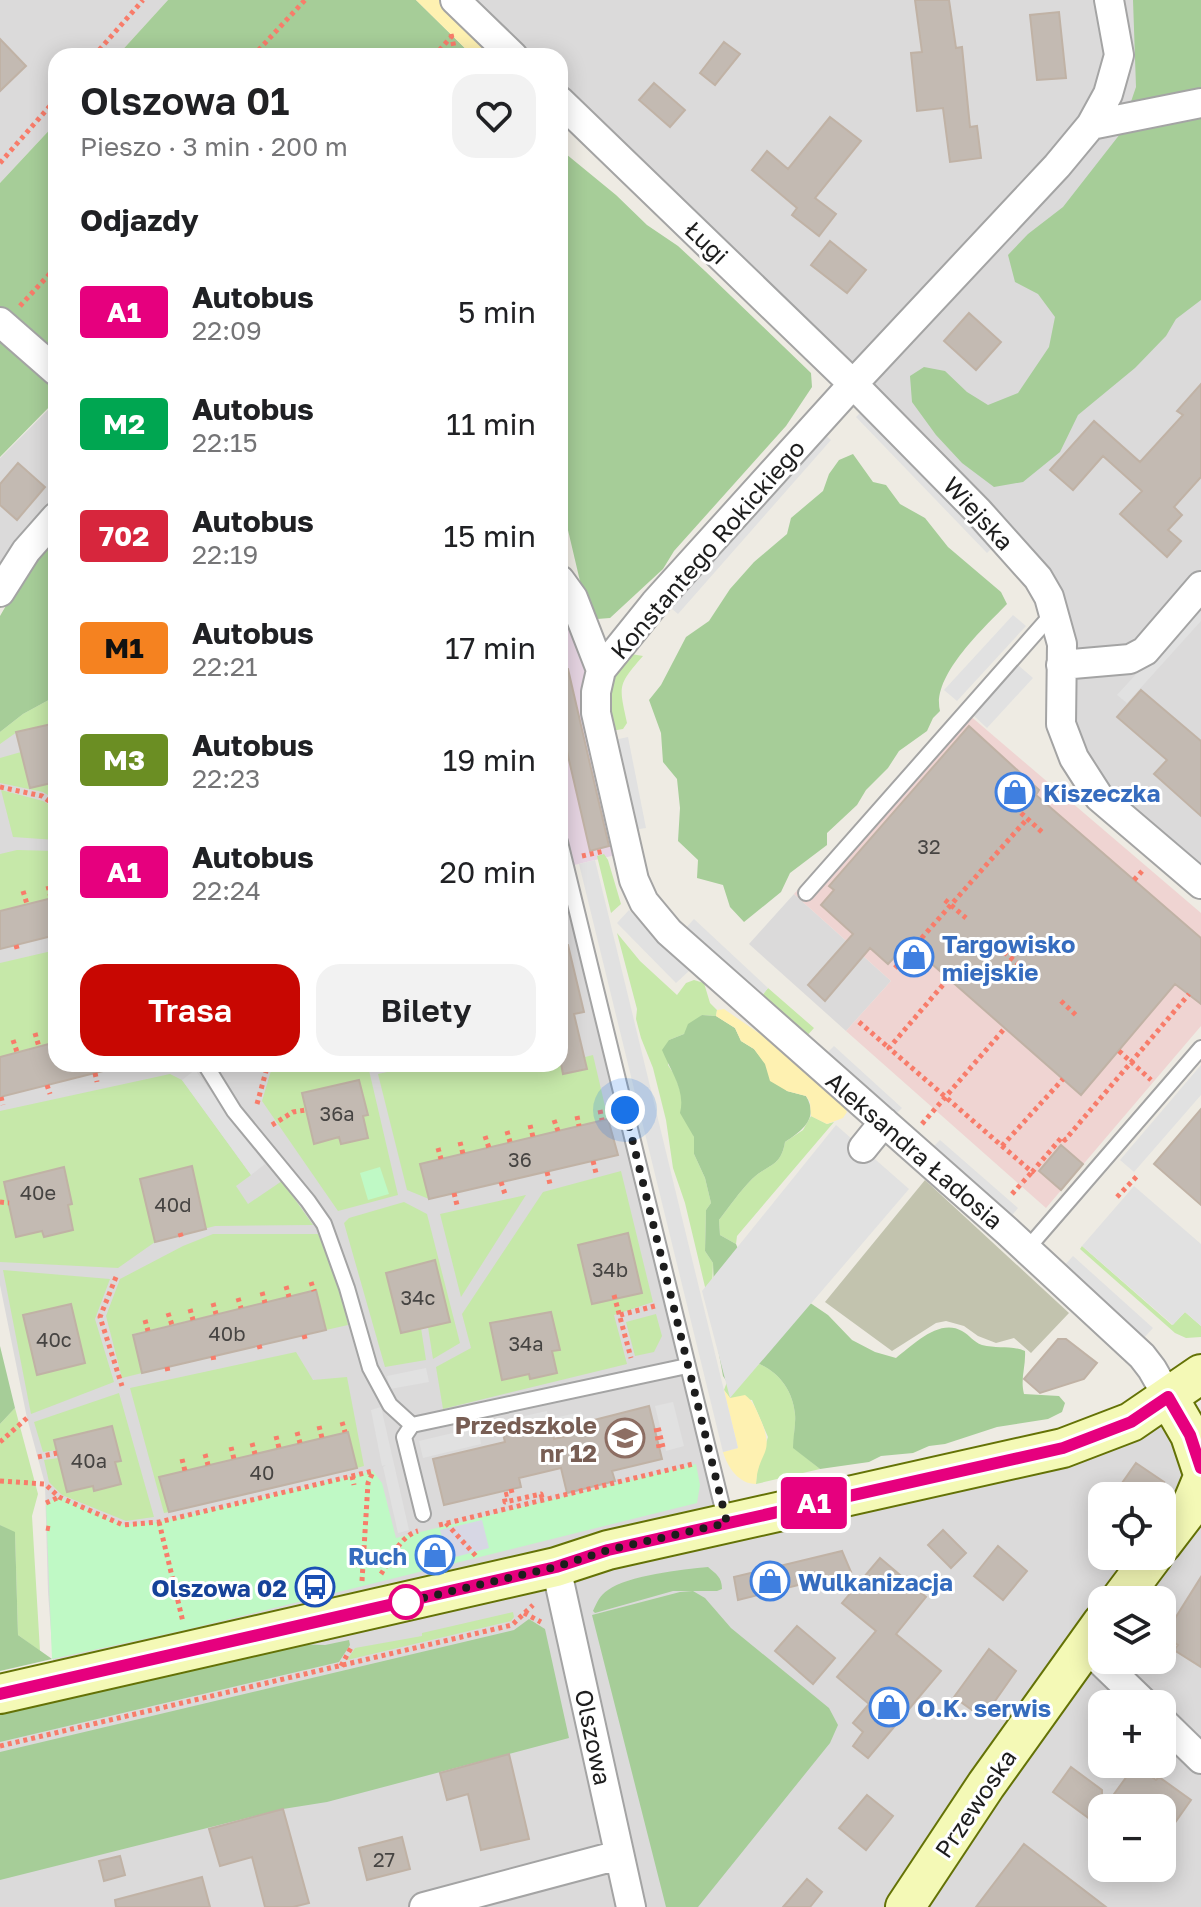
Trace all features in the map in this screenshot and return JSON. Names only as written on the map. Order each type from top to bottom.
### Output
[{"type":"street","points":[[455,0],[505,48]]},
{"type":"street","name":"Konstantego Rokickiego","points":[[651,912],[634,880],[600,736],[596,692],[601,670],[655,603],[853,384],[1057,166],[1091,125],[1108,94],[1119,55],[1109,0]]},
{"type":"street","points":[[1091,125],[1201,103]]},
{"type":"street","name":"Ługi","points":[[568,109],[853,384]]},
{"type":"street","points":[[1,324],[48,364]]},
{"type":"street","name":"Wiejska","points":[[853,384],[1024,562],[1049,597],[1062,644],[1061,724],[1066,742],[1099,797],[1201,884]]},
{"type":"street","points":[[0,592],[26,551],[48,526]]},
{"type":"street","points":[[1061,665],[1130,659],[1145,651],[1201,586]]},
{"type":"street","points":[[568,591],[601,670]]},
{"type":"street","name":"Aleksandra Ładosia","points":[[651,912],[669,932],[1027,1249],[1145,1360],[1168,1397]]},
{"type":"street","points":[[863,1148],[884,1122]]},
{"type":"street","points":[[0,1694],[556,1567],[608,1550],[1063,1448],[1131,1422],[1201,1374]]},
{"type":"street","points":[[1168,1397],[1190,1435],[1201,1468]]},
{"type":"street","points":[[1176,1526],[1191,1506],[1201,1482]]},
{"type":"street","name":"Olszowa","points":[[556,1567],[631,1907]]},
{"type":"street","name":"Przewoska","points":[[905,1907],[986,1785],[1088,1642]]},
{"type":"street","points":[[1176,1735],[1201,1759]]},
{"type":"street","points":[[424,1907],[619,1855]]},
{"type":"lane","points":[[806,893],[1054,612]]},
{"type":"lane","points":[[568,875],[727,1523]]},
{"type":"lane","points":[[1027,1249],[1201,1048]]},
{"type":"lane","points":[[210,1072],[234,1111],[324,1224],[347,1288],[370,1368],[390,1405],[412,1425]]},
{"type":"lane","points":[[423,1514],[404,1437],[412,1425],[687,1366]]},
{"type":"path","points":[[101,48],[143,0]]},
{"type":"path","points":[[260,48],[305,0]]},
{"type":"path","points":[[441,48],[452,36]]},
{"type":"path","points":[[0,163],[48,108]]},
{"type":"path","points":[[1,324],[48,275]]},
{"type":"path","points":[[0,787],[42,796],[48,800]]},
{"type":"path","points":[[1021,813],[1042,832]]},
{"type":"path","points":[[895,968],[948,902],[1027,819]]},
{"type":"path","points":[[577,843],[580,856],[610,850],[611,856]]},
{"type":"path","points":[[983,857],[989,862]]},
{"type":"path","points":[[23,891],[27,904]]},
{"type":"path","points":[[948,902],[966,918]]},
{"type":"path","points":[[16,945],[18,952]]},
{"type":"path","points":[[1004,952],[1023,968]]},
{"type":"path","points":[[889,1048],[948,979]]},
{"type":"path","points":[[1012,1194],[1062,1137],[1065,1140],[1189,994]]},
{"type":"path","points":[[1061,1001],[1078,1017]]},
{"type":"path","points":[[859,1022],[1032,1172]]},
{"type":"path","points":[[927,1118],[1005,1028]]},
{"type":"path","points":[[35,1033],[39,1047]]},
{"type":"path","points":[[13,1040],[17,1052]]},
{"type":"path","points":[[1119,1051],[1154,1082]]},
{"type":"path","points":[[257,1104],[266,1072]]},
{"type":"path","points":[[95,1073],[97,1082]]},
{"type":"path","points":[[1002,1146],[1063,1079]]},
{"type":"path","points":[[47,1085],[50,1094]]},
{"type":"path","points":[[1,1097],[3,1105]]},
{"type":"path","points":[[272,1125],[293,1112],[306,1110]]},
{"type":"path","points":[[600,1110],[602,1120]]},
{"type":"path","points":[[577,1116],[579,1126]]},
{"type":"path","points":[[554,1120],[558,1131]]},
{"type":"path","points":[[530,1125],[533,1137]]},
{"type":"path","points":[[507,1131],[510,1142]]},
{"type":"path","points":[[485,1136],[489,1148]]},
{"type":"path","points":[[460,1142],[463,1154]]},
{"type":"path","points":[[438,1148],[441,1159]]},
{"type":"path","points":[[593,1161],[596,1173]]},
{"type":"path","points":[[547,1172],[550,1184]]},
{"type":"path","points":[[1117,1197],[1139,1174]]},
{"type":"path","points":[[501,1182],[505,1194]]},
{"type":"path","points":[[454,1193],[457,1205]]},
{"type":"path","points":[[0,1202],[9,1203]]},
{"type":"path","points":[[116,1277],[100,1317],[122,1386]]},
{"type":"path","points":[[311,1282],[314,1291]]},
{"type":"path","points":[[286,1286],[289,1297]]},
{"type":"path","points":[[262,1292],[265,1303]]},
{"type":"path","points":[[614,1295],[632,1363]]},
{"type":"path","points":[[238,1298],[241,1308]]},
{"type":"path","points":[[213,1303],[216,1314]]},
{"type":"path","points":[[620,1315],[660,1305]]},
{"type":"path","points":[[190,1309],[193,1320]]},
{"type":"path","points":[[168,1313],[172,1325]]},
{"type":"path","points":[[145,1320],[148,1331]]},
{"type":"path","points":[[0,1442],[27,1418]]},
{"type":"path","points":[[342,1422],[345,1432]]},
{"type":"path","points":[[319,1426],[322,1438]]},
{"type":"path","points":[[297,1432],[300,1443]]},
{"type":"path","points":[[276,1436],[279,1448]]},
{"type":"path","points":[[252,1443],[255,1454]]},
{"type":"path","points":[[231,1447],[234,1459]]},
{"type":"path","points":[[38,1457],[57,1453]]},
{"type":"path","points":[[205,1454],[208,1465]]},
{"type":"path","points":[[182,1459],[185,1471]]},
{"type":"path","points":[[434,1527],[698,1463]]},
{"type":"path","points":[[0,1481],[45,1484],[59,1497],[123,1525],[159,1522],[199,1509],[373,1471],[368,1483],[362,1584]]},
{"type":"path","points":[[352,1476],[354,1485]]},
{"type":"path","points":[[511,1489],[512,1493],[504,1495],[505,1502],[541,1494],[543,1501]]},
{"type":"path","points":[[46,1503],[59,1497]]},
{"type":"path","points":[[159,1522],[185,1630]]},
{"type":"path","points":[[446,1523],[480,1560]]},
{"type":"path","points":[[374,1585],[410,1533],[422,1530]]},
{"type":"path","points":[[0,1746],[512,1625],[536,1601]]},
{"type":"shaded area","points":[[0,0],[168,0],[124,48],[48,48],[48,132],[0,183]]},
{"type":"shaded area","points":[[455,0],[1201,0],[1201,884],[1085,777],[1049,597],[568,109],[568,48],[505,48]]},
{"type":"shaded area","points":[[865,408],[996,544],[987,553],[856,417]]},
{"type":"shaded area","points":[[48,410],[48,528],[0,592],[0,458]]},
{"type":"shaded area","points":[[818,429],[831,440],[678,614],[665,603]]},
{"type":"shaded area","points":[[1201,603],[1201,621],[1127,703],[1117,695]]},
{"type":"shaded area","points":[[568,608],[601,670],[628,852],[568,867]]},
{"type":"shaded area","points":[[1013,615],[1026,626],[957,701],[944,690]]},
{"type":"shaded area","points":[[1018,665],[1033,678],[987,728],[973,715]]},
{"type":"shaded area","name":"Targowisko miejskie","points":[[961,708],[1201,913],[1201,938],[929,961],[1080,1095],[1176,983],[1201,990],[1201,1026],[1046,1208],[846,1031],[891,981],[794,894]],"holes":[[[969,727],[1039,790],[889,964],[822,906]]]},
{"type":"shaded area","points":[[48,710],[48,1072],[568,1072],[568,875],[727,1523],[1063,1448],[1168,1397],[1201,1482],[1201,1907],[0,1907],[0,1693],[58,1679],[53,1660],[48,1592],[45,1484],[27,1418],[0,1285],[0,735]]},
{"type":"shaded area","points":[[628,737],[646,828],[633,830],[614,740]]},
{"type":"shaded area","points":[[595,860],[738,1448],[723,1452],[579,864]]},
{"type":"shaded area","points":[[794,894],[891,981],[846,1031],[749,944]]},
{"type":"shaded area","points":[[629,910],[689,971],[676,983],[617,923]]},
{"type":"shaded area","points":[[694,919],[768,988],[760,998],[685,929]]},
{"type":"shaded area","points":[[834,1046],[902,1108],[892,1118],[824,1056]]},
{"type":"shaded area","points":[[1201,1065],[1201,1095],[1134,1172],[1120,1160]]},
{"type":"shaded area","points":[[196,1072],[265,1164],[251,1175],[182,1080]]},
{"type":"shaded area","points":[[836,1125],[909,1189],[730,1398],[702,1291]]},
{"type":"shaded area","points":[[940,1140],[1018,1208],[1009,1219],[930,1150]]},
{"type":"shaded area","points":[[925,1180],[1069,1313],[1031,1353],[1014,1338],[996,1343],[964,1326],[946,1321],[936,1323],[892,1351],[825,1302]]},
{"type":"shaded area","points":[[1134,1186],[1201,1244],[1201,1326],[1185,1312],[1173,1325],[1082,1246]]},
{"type":"shaded area","points":[[1073,1256],[1153,1328],[1142,1340],[1061,1269]]},
{"type":"shaded area","points":[[426,1368],[429,1382],[390,1389],[387,1376]]},
{"type":"shaded area","points":[[673,1402],[684,1446],[666,1451],[655,1406]]},
{"type":"shaded area","points":[[381,1407],[409,1530],[398,1533],[383,1467],[386,1465],[382,1466],[371,1410]]},
{"type":"shaded area","points":[[547,1411],[549,1421],[503,1431],[501,1421]]},
{"type":"shaded area","points":[[581,1412],[585,1427],[558,1433],[554,1418]]},
{"type":"shaded area","points":[[478,1427],[481,1444],[423,1458],[419,1441]]},
{"type":"shaded area","points":[[482,1520],[489,1548],[448,1559],[440,1530]]},
{"type":"green space","points":[[168,0],[416,0],[465,48],[124,48]]},
{"type":"green space","points":[[1133,0],[1201,0],[1201,300],[1176,319],[1166,336],[1135,368],[1078,415],[1060,452],[1023,482],[994,487],[962,463],[936,435],[912,402],[910,376],[924,367],[945,371],[967,392],[988,405],[1018,393],[1049,347],[1055,317],[1038,294],[1015,282],[1008,255],[1028,234],[1063,207],[1120,134],[1136,87]]},
{"type":"green space","points":[[48,132],[48,408],[0,457],[0,183]]},
{"type":"green space","points":[[568,156],[647,225],[678,246],[811,373],[812,387],[786,426],[674,551],[663,569],[610,618],[597,619],[587,611],[568,530]]},
{"type":"green space","points":[[853,454],[873,482],[886,485],[900,504],[925,518],[948,547],[1001,592],[1007,604],[951,668],[939,697],[940,711],[927,731],[899,751],[857,805],[827,833],[827,845],[790,873],[781,892],[744,922],[730,907],[723,885],[697,878],[698,860],[678,841],[680,808],[677,779],[663,762],[661,733],[649,700],[661,685],[686,637],[709,621],[730,589],[754,562],[787,534],[791,518],[823,491],[829,474],[839,460]]},
{"type":"green space","points":[[48,545],[48,700],[0,732],[0,616],[26,571]]},
{"type":"green space","points":[[631,654],[643,656],[622,686],[627,723],[623,729],[611,731],[609,705],[613,673]]},
{"type":"green space","points":[[48,700],[48,725],[17,732],[0,744],[0,732]]},
{"type":"green space","points":[[21,752],[30,787],[48,784],[48,795],[0,783],[0,758]]},
{"type":"green space","points":[[1,790],[48,804],[48,839],[13,837]]},
{"type":"green space","points":[[17,850],[48,851],[48,899],[0,911],[0,854]]},
{"type":"green space","points":[[604,854],[621,904],[611,913],[597,856]]},
{"type":"green space","points":[[617,933],[640,961],[677,995],[686,983],[694,980],[704,983],[710,1003],[717,1010],[716,1016],[702,1015],[684,1034],[669,1040],[668,1065],[684,1101],[694,1137],[694,1154],[705,1178],[711,1203],[706,1210],[705,1251],[713,1263],[711,1312],[685,1203],[673,1168],[666,1120],[636,1019],[637,1009]]},
{"type":"green space","points":[[48,952],[48,1044],[0,1057],[0,963]]},
{"type":"green space","points":[[768,988],[814,1028],[805,1038],[760,998]]},
{"type":"green space","points":[[702,1015],[716,1016],[735,1028],[741,1041],[754,1049],[787,1091],[806,1096],[811,1111],[803,1128],[785,1142],[777,1161],[752,1179],[719,1220],[720,1235],[736,1244],[741,1256],[828,1315],[852,1340],[875,1352],[896,1358],[918,1340],[944,1328],[962,1331],[982,1345],[1025,1351],[1024,1394],[1059,1396],[1065,1403],[1062,1412],[1048,1419],[997,1427],[913,1453],[881,1456],[869,1462],[820,1469],[793,1448],[794,1405],[788,1389],[778,1376],[757,1363],[727,1382],[723,1376],[716,1338],[713,1263],[705,1251],[706,1210],[711,1203],[705,1178],[694,1154],[694,1137],[680,1113],[679,1088],[662,1050],[669,1040],[684,1034],[688,1024]]},
{"type":"green space","points":[[593,1055],[608,1119],[421,1164],[429,1199],[407,1190],[378,1074],[564,1074],[587,1069],[585,1057]]},
{"type":"green space","points":[[271,1072],[369,1072],[398,1195],[338,1211],[262,1101]]},
{"type":"green space","points":[[170,1074],[182,1080],[251,1175],[236,1186],[248,1204],[282,1181],[313,1225],[215,1226],[185,1234],[176,1233],[176,1237],[155,1242],[118,1268],[0,1262],[0,1111]]},
{"type":"green space","points":[[811,1116],[827,1124],[834,1122],[737,1236],[736,1244],[720,1235],[719,1220],[735,1199],[752,1179],[777,1161],[785,1142],[803,1130]]},
{"type":"green space","points":[[380,1167],[389,1194],[368,1200],[360,1173]]},
{"type":"green space","points":[[621,1171],[653,1302],[614,1315],[627,1364],[443,1409],[436,1367],[471,1348],[462,1314],[543,1192]]},
{"type":"green space","points":[[526,1195],[461,1297],[440,1214]]},
{"type":"green space","points":[[404,1202],[427,1214],[460,1343],[433,1359],[428,1327],[450,1321],[435,1260],[386,1273],[401,1333],[421,1328],[426,1360],[385,1367],[344,1223],[349,1218]]},
{"type":"green space","points":[[213,1234],[318,1234],[338,1280],[348,1325],[326,1330],[316,1290],[133,1334],[142,1373],[122,1378],[106,1316],[120,1279]]},
{"type":"green space","points":[[1082,1246],[1172,1325],[1185,1312],[1201,1326],[1201,1337],[1186,1338],[1175,1333],[1080,1249]]},
{"type":"green space","points":[[3,1270],[110,1279],[95,1319],[114,1382],[31,1414]]},
{"type":"green space","points":[[656,1314],[662,1336],[654,1352],[635,1356],[626,1322]]},
{"type":"green space","points":[[0,1346],[15,1408],[0,1424]]},
{"type":"green space","points":[[296,1352],[313,1380],[347,1377],[364,1466],[357,1468],[348,1432],[160,1477],[169,1512],[164,1513],[130,1388]]},
{"type":"green space","points":[[757,1363],[778,1376],[788,1389],[795,1414],[794,1448],[820,1469],[756,1484],[768,1437],[752,1400],[730,1398],[724,1390],[727,1382]]},
{"type":"green space","points":[[119,1393],[154,1517],[126,1521],[62,1495],[49,1482],[44,1460],[58,1458],[67,1492],[120,1484],[115,1462],[120,1460],[112,1426],[55,1440],[57,1450],[43,1452],[34,1422]]},
{"type":"green space","points":[[15,1408],[38,1494],[32,1516],[40,1651],[18,1635],[15,1533],[0,1525],[0,1424]]},
{"type":"green space","points":[[696,1464],[700,1485],[697,1503],[185,1630],[52,1659],[46,1503],[59,1497],[123,1525],[159,1522],[373,1471],[382,1483],[396,1538]]},
{"type":"green space","points":[[0,1525],[15,1532],[18,1635],[52,1659],[0,1671]]},
{"type":"green space","points":[[708,1567],[720,1579],[722,1589],[673,1591],[595,1613],[593,1611],[603,1594],[617,1585],[656,1574]]},
{"type":"green space","points":[[693,1591],[705,1598],[731,1628],[829,1708],[838,1725],[830,1743],[698,1907],[666,1907],[592,1615]]},
{"type":"green space","points":[[513,1612],[511,1621],[347,1660],[355,1648],[422,1636],[422,1633]]},
{"type":"green space","points":[[529,1619],[545,1629],[569,1738],[327,1802],[283,1809],[0,1880],[0,1752],[514,1630]]},
{"type":"green space","points":[[349,1640],[350,1645],[339,1662],[0,1742],[0,1713],[288,1644],[325,1645]]},
{"type":"sand","points":[[416,0],[455,0],[505,48],[465,48]]},
{"type":"sand","points":[[724,1009],[763,1036],[844,1107],[847,1112],[843,1118],[827,1124],[811,1116],[810,1102],[806,1096],[787,1091],[770,1081],[765,1064],[754,1049],[741,1041],[735,1028],[716,1016],[717,1010]]},
{"type":"sand","points":[[724,1390],[730,1398],[748,1397],[764,1429],[766,1446],[756,1484],[744,1481],[735,1474],[723,1452],[738,1448]]},
{"type":"building","points":[[915,0],[949,0],[956,48],[962,47],[970,127],[977,126],[981,158],[950,162],[943,108],[917,111],[911,53],[922,52]]},
{"type":"building","points":[[1059,12],[1066,78],[1037,80],[1030,15]]},
{"type":"building","points":[[0,39],[26,66],[0,91]]},
{"type":"building","points":[[724,42],[740,54],[715,85],[700,73]]},
{"type":"building","points":[[654,83],[685,110],[670,127],[639,100]]},
{"type":"building","points":[[830,117],[861,141],[815,198],[836,214],[819,236],[792,215],[797,208],[752,170],[767,151],[788,169]]},
{"type":"building","points":[[830,241],[866,270],[847,293],[811,265]]},
{"type":"building","points":[[969,313],[1001,342],[976,370],[944,341]]},
{"type":"building","points":[[1201,384],[1201,477],[1174,507],[1182,515],[1168,530],[1181,541],[1167,557],[1120,514],[1142,491],[1103,456],[1073,490],[1050,470],[1094,421],[1140,462],[1183,415],[1177,411]]},
{"type":"building","points":[[18,463],[45,487],[17,520],[0,505],[0,484]]},
{"type":"building","points":[[568,669],[609,846],[590,851],[568,756]]},
{"type":"building","points":[[1141,690],[1201,741],[1201,816],[1154,774],[1167,760],[1117,717]]},
{"type":"building","points":[[48,725],[48,784],[30,788],[16,732]]},
{"type":"building","points":[[969,726],[1039,790],[1036,795],[1201,938],[1201,1004],[1175,984],[1081,1095],[908,943],[888,964],[870,948],[825,1001],[808,985],[853,934],[821,905],[834,890],[829,886]]},
{"type":"building","points":[[48,899],[48,937],[0,949],[0,911]]},
{"type":"building","points":[[568,945],[584,1012],[574,1014],[587,1069],[563,1074],[568,1072]]},
{"type":"building","points":[[48,1044],[48,1072],[99,1072],[0,1097],[0,1057]]},
{"type":"building","points":[[359,1080],[368,1115],[363,1116],[368,1138],[341,1144],[339,1137],[314,1144],[302,1093]]},
{"type":"building","points":[[1201,1109],[1201,1205],[1154,1164]]},
{"type":"building","points":[[608,1119],[618,1155],[429,1199],[420,1164]]},
{"type":"building","points":[[1061,1145],[1083,1164],[1061,1190],[1039,1171]]},
{"type":"building","points":[[192,1166],[206,1229],[155,1242],[140,1179]]},
{"type":"building","points":[[64,1167],[72,1204],[68,1205],[73,1230],[44,1237],[42,1231],[16,1237],[4,1182]]},
{"type":"building","points":[[628,1233],[642,1293],[592,1304],[578,1245]]},
{"type":"building","points":[[435,1260],[450,1322],[401,1333],[386,1273]]},
{"type":"building","points":[[316,1290],[326,1330],[142,1373],[133,1335]]},
{"type":"building","points":[[71,1304],[85,1363],[37,1375],[23,1315]]},
{"type":"building","points":[[551,1312],[560,1350],[552,1351],[557,1373],[530,1379],[529,1374],[502,1380],[490,1323]]},
{"type":"building","points":[[1058,1339],[1066,1339],[1097,1363],[1084,1379],[1040,1393],[1024,1379]]},
{"type":"building","points":[[649,1406],[662,1459],[612,1471],[615,1481],[567,1493],[561,1468],[519,1478],[521,1487],[444,1505],[433,1459],[505,1442],[503,1434],[550,1423],[554,1439],[596,1429],[594,1420]]},
{"type":"building","points":[[112,1426],[121,1461],[115,1462],[121,1484],[94,1491],[93,1486],[67,1492],[54,1440]]},
{"type":"building","points":[[348,1432],[357,1468],[169,1512],[159,1477]]},
{"type":"building","points":[[1136,1463],[1164,1482],[1123,1482]]},
{"type":"building","points":[[943,1530],[966,1553],[951,1568],[928,1545]]},
{"type":"building","points":[[998,1546],[1027,1571],[1003,1600],[974,1576]]},
{"type":"building","points":[[842,1551],[851,1572],[738,1600],[734,1577]]},
{"type":"building","points":[[880,1558],[926,1597],[896,1634],[941,1671],[868,1758],[853,1746],[863,1732],[853,1723],[869,1704],[837,1677],[876,1631],[842,1603]]},
{"type":"building","points":[[1201,1577],[1201,1667],[1176,1651],[1176,1617]]},
{"type":"building","points":[[797,1626],[835,1658],[813,1684],[775,1651]]},
{"type":"building","points":[[989,1649],[1016,1671],[983,1718],[954,1697]]},
{"type":"building","points":[[509,1754],[529,1839],[481,1850],[468,1794],[447,1800],[440,1773]]},
{"type":"building","points":[[1071,1767],[1102,1790],[1102,1794],[1088,1794],[1088,1818],[1053,1792]]},
{"type":"building","points":[[1126,1778],[1160,1778],[1191,1800],[1176,1821],[1176,1794],[1114,1794]]},
{"type":"building","points":[[867,1795],[893,1816],[866,1850],[839,1828]]},
{"type":"building","points":[[283,1809],[309,1903],[293,1907],[265,1907],[252,1857],[220,1866],[209,1829]]},
{"type":"building","points":[[402,1837],[410,1869],[367,1880],[359,1848]]},
{"type":"building","points":[[1024,1844],[1106,1907],[976,1907]]},
{"type":"building","points":[[120,1856],[125,1875],[104,1881],[99,1861]]},
{"type":"building","points":[[202,1877],[210,1907],[116,1907],[115,1900]]},
{"type":"building","points":[[807,1879],[822,1892],[810,1907],[783,1907]]},
{"type":"bus line","name":"A1","points":[[0,1694],[556,1567],[608,1550],[1063,1448],[1131,1422],[1168,1397],[1190,1435],[1201,1468]]},
{"type":"place","name":"Kiszeczka","points":[[1015,792]]},
{"type":"place","name":"Targowisko miejskie","points":[[914,957]]},
{"type":"place","name":"Przedszkole nr 12","points":[[625,1438]]},
{"type":"place","name":"Ruch","points":[[435,1555]]},
{"type":"place","name":"Wulkanizacja","points":[[770,1581]]},
{"type":"place","name":"Olszowa 02","points":[[315,1587]]},
{"type":"place","name":"O.K. serwis","points":[[889,1707]]},
{"type":"route","points":[[406,1602],[401,1603],[727,1523],[625,1110]]}]
